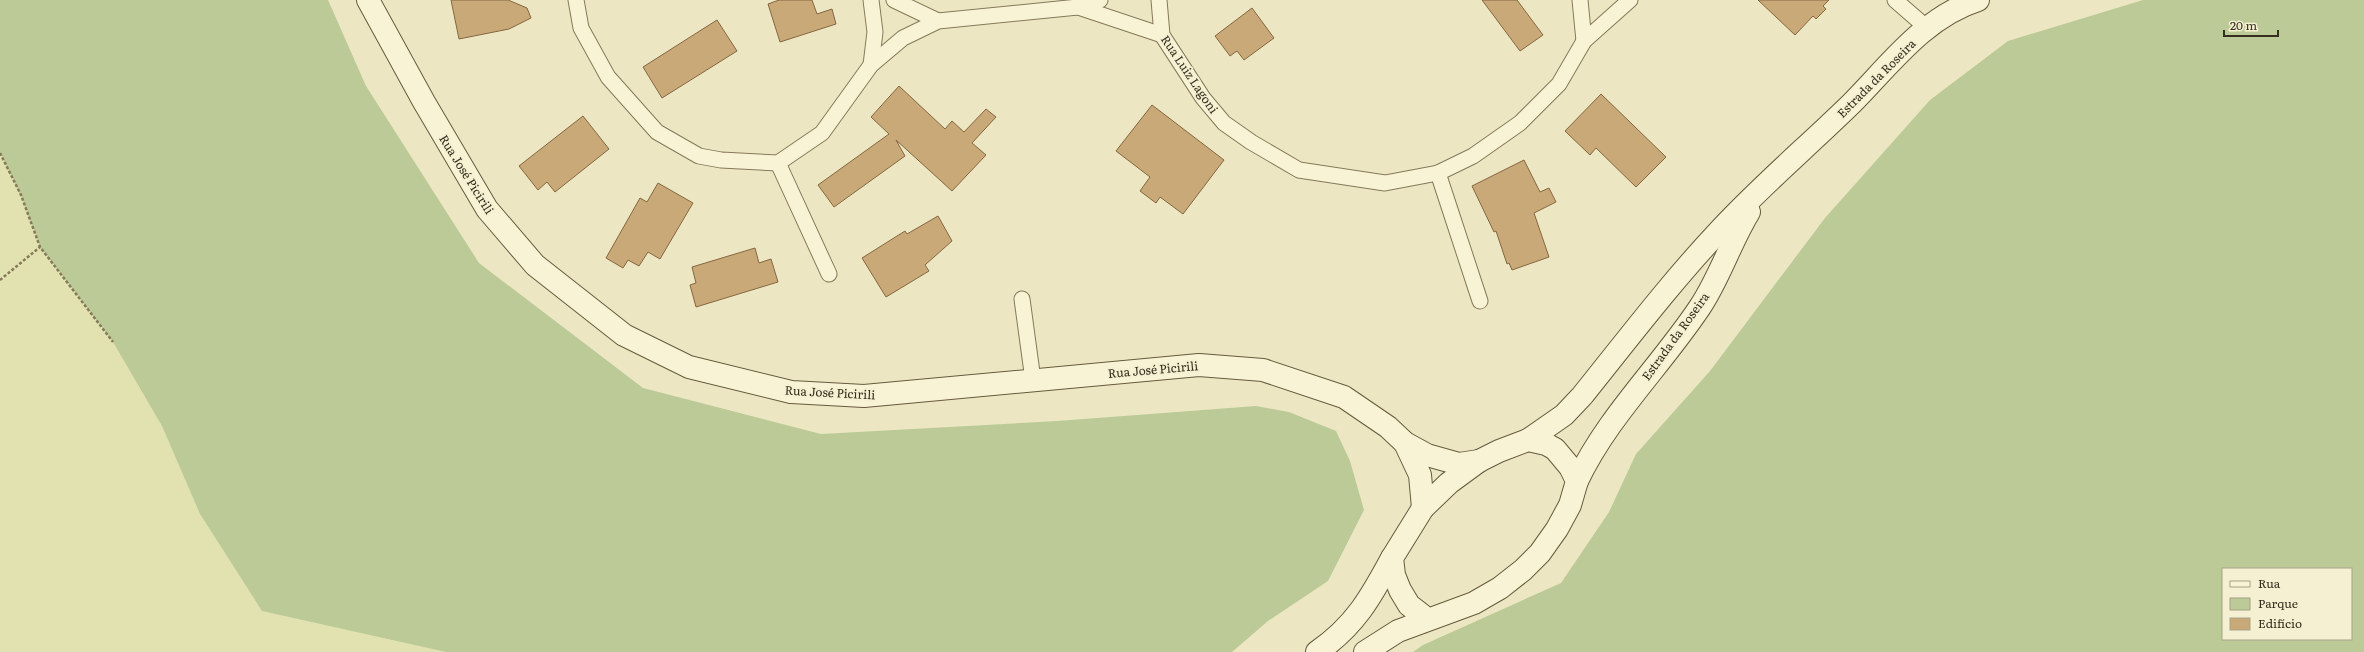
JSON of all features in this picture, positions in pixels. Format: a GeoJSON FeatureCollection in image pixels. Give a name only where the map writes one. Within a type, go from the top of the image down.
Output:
{"type":"FeatureCollection","features":[{"type":"Feature","properties":{"kind":"street","name":"Rua José Picirili"},"geometry":{"type":"LineString","coordinates":[[368,0],[424,102],[487,209],[535,265],[624,335],[689,367],[791,392],[864,396],[1199,365],[1262,370],[1344,397],[1388,427],[1404,443]]}},
{"type":"Feature","properties":{"kind":"street"},"geometry":{"type":"LineString","coordinates":[[576,0],[581,28],[608,77],[657,132],[699,156],[778,163],[822,133],[870,65],[903,38],[938,21],[1078,7],[1100,0]]}},
{"type":"Feature","properties":{"kind":"street"},"geometry":{"type":"LineString","coordinates":[[870,65],[875,32],[871,0]]}},
{"type":"Feature","properties":{"kind":"street"},"geometry":{"type":"LineString","coordinates":[[894,0],[938,21]]}},
{"type":"Feature","properties":{"kind":"street","name":"Rua Luiz Lagoni"},"geometry":{"type":"LineString","coordinates":[[1159,0],[1162,35],[1203,98],[1224,122],[1251,142],[1298,170],[1385,183],[1438,173],[1473,156],[1520,122],[1559,84],[1584,41],[1630,0]]}},
{"type":"Feature","properties":{"kind":"street"},"geometry":{"type":"LineString","coordinates":[[1580,0],[1584,41]]}},
{"type":"Feature","properties":{"kind":"street"},"geometry":{"type":"LineString","coordinates":[[1895,0],[1926,27]]}},
{"type":"Feature","properties":{"kind":"street","name":"Estrada da Roseira"},"geometry":{"type":"LineString","coordinates":[[1317,652],[1338,637],[1356,618],[1423,508],[1449,483],[1479,461],[1528,440],[1564,415],[1582,396],[1682,272],[1749,200],[1783,169],[1926,27],[1948,12],[1978,0]]}},
{"type":"Feature","properties":{"kind":"street"},"geometry":{"type":"LineString","coordinates":[[1078,7],[1162,35]]}},
{"type":"Feature","properties":{"kind":"street"},"geometry":{"type":"LineString","coordinates":[[778,163],[829,274]]}},
{"type":"Feature","properties":{"kind":"street","name":"Estrada da Roseira"},"geometry":{"type":"LineString","coordinates":[[1365,652],[1398,631],[1427,619],[1449,613],[1474,603],[1500,588],[1523,570],[1540,552],[1557,529],[1570,505],[1577,481],[1600,437],[1700,306],[1739,227],[1783,169]]}},
{"type":"Feature","properties":{"kind":"street"},"geometry":{"type":"LineString","coordinates":[[1438,173],[1480,301]]}},
{"type":"Feature","properties":{"kind":"street"},"geometry":{"type":"LineString","coordinates":[[1022,299],[1033,380]]}},
{"type":"Feature","properties":{"kind":"street"},"geometry":{"type":"LineString","coordinates":[[1528,440],[1546,444],[1555,449],[1570,467],[1577,481]]}},
{"type":"Feature","properties":{"kind":"street"},"geometry":{"type":"LineString","coordinates":[[1404,443],[1443,461],[1459,464],[1479,461]]}},
{"type":"Feature","properties":{"kind":"street"},"geometry":{"type":"LineString","coordinates":[[1404,443],[1420,475],[1423,508]]}},
{"type":"Feature","properties":{"kind":"street"},"geometry":{"type":"LineString","coordinates":[[1392,558],[1394,575],[1400,590],[1409,605],[1427,619]]}},
{"type":"Feature","properties":{"kind":"path"},"geometry":{"type":"LineString","coordinates":[[0,153],[21,196],[40,247],[113,342]]}},
{"type":"Feature","properties":{"kind":"path"},"geometry":{"type":"LineString","coordinates":[[0,280],[40,247]]}},
{"type":"Feature","properties":{"kind":"green space"},"geometry":{"type":"Polygon","coordinates":[[[0,0],[328,0],[366,86],[479,263],[643,388],[821,434],[1057,421],[1256,406],[1289,412],[1336,431],[1350,461],[1364,510],[1328,581],[1268,621],[1232,652],[446,652],[262,611],[200,514],[162,426],[113,342],[40,247],[21,196],[0,153],[0,0]]]}},
{"type":"Feature","properties":{"kind":"green space"},"geometry":{"type":"Polygon","coordinates":[[[2143,0],[2364,0],[2364,652],[1413,652],[1423,645],[1561,583],[1609,512],[1636,454],[1710,371],[1825,218],[1930,100],[2008,41],[2143,0]]]}},
{"type":"Feature","properties":{"kind":"green space"},"geometry":{"type":"Polygon","coordinates":[[[0,153],[21,195],[40,247],[113,342],[162,426],[200,514],[262,611],[446,652],[0,652],[0,153]]]}},
{"type":"Feature","properties":{"kind":"building"},"geometry":{"type":"Polygon","coordinates":[[[451,0],[508,0],[527,8],[531,18],[509,29],[459,39],[451,0]]]}},
{"type":"Feature","properties":{"kind":"building"},"geometry":{"type":"Polygon","coordinates":[[[779,0],[812,0],[817,14],[832,9],[836,24],[780,42],[768,4],[779,0]]]}},
{"type":"Feature","properties":{"kind":"building"},"geometry":{"type":"Polygon","coordinates":[[[1482,0],[1517,0],[1543,35],[1520,51],[1482,0]]]}},
{"type":"Feature","properties":{"kind":"building"},"geometry":{"type":"Polygon","coordinates":[[[1758,0],[1829,0],[1823,6],[1826,9],[1816,19],[1813,16],[1795,35],[1758,0]]]}},
{"type":"Feature","properties":{"kind":"building"},"geometry":{"type":"Polygon","coordinates":[[[1252,8],[1274,38],[1244,60],[1237,51],[1230,56],[1215,36],[1252,8]]]}},
{"type":"Feature","properties":{"kind":"building"},"geometry":{"type":"Polygon","coordinates":[[[717,20],[737,51],[662,98],[643,67],[717,20]]]}},
{"type":"Feature","properties":{"kind":"building"},"geometry":{"type":"Polygon","coordinates":[[[899,86],[945,129],[952,121],[964,132],[986,109],[996,117],[972,143],[986,155],[952,191],[896,140],[905,156],[834,207],[818,185],[889,134],[871,117],[899,86]]]}},
{"type":"Feature","properties":{"kind":"building"},"geometry":{"type":"Polygon","coordinates":[[[1601,94],[1666,157],[1636,187],[1596,148],[1590,155],[1565,131],[1601,94]]]}},
{"type":"Feature","properties":{"kind":"building"},"geometry":{"type":"Polygon","coordinates":[[[1152,105],[1224,160],[1183,214],[1160,197],[1156,203],[1140,191],[1150,177],[1116,151],[1152,105]]]}},
{"type":"Feature","properties":{"kind":"building"},"geometry":{"type":"Polygon","coordinates":[[[583,116],[609,149],[555,192],[547,182],[538,190],[519,166],[583,116]]]}},
{"type":"Feature","properties":{"kind":"building"},"geometry":{"type":"Polygon","coordinates":[[[1524,160],[1540,192],[1549,188],[1556,202],[1534,213],[1549,257],[1512,270],[1509,263],[1507,264],[1496,231],[1494,232],[1472,186],[1524,160]]]}},
{"type":"Feature","properties":{"kind":"building"},"geometry":{"type":"Polygon","coordinates":[[[658,183],[693,203],[660,259],[648,252],[639,266],[628,260],[623,268],[606,258],[640,198],[647,202],[658,183]]]}},
{"type":"Feature","properties":{"kind":"building"},"geometry":{"type":"Polygon","coordinates":[[[938,216],[952,241],[925,265],[929,271],[886,297],[862,258],[905,231],[907,234],[938,216]]]}},
{"type":"Feature","properties":{"kind":"building"},"geometry":{"type":"Polygon","coordinates":[[[755,248],[759,263],[771,259],[778,282],[696,307],[690,285],[696,283],[692,267],[755,248]]]}}]}
